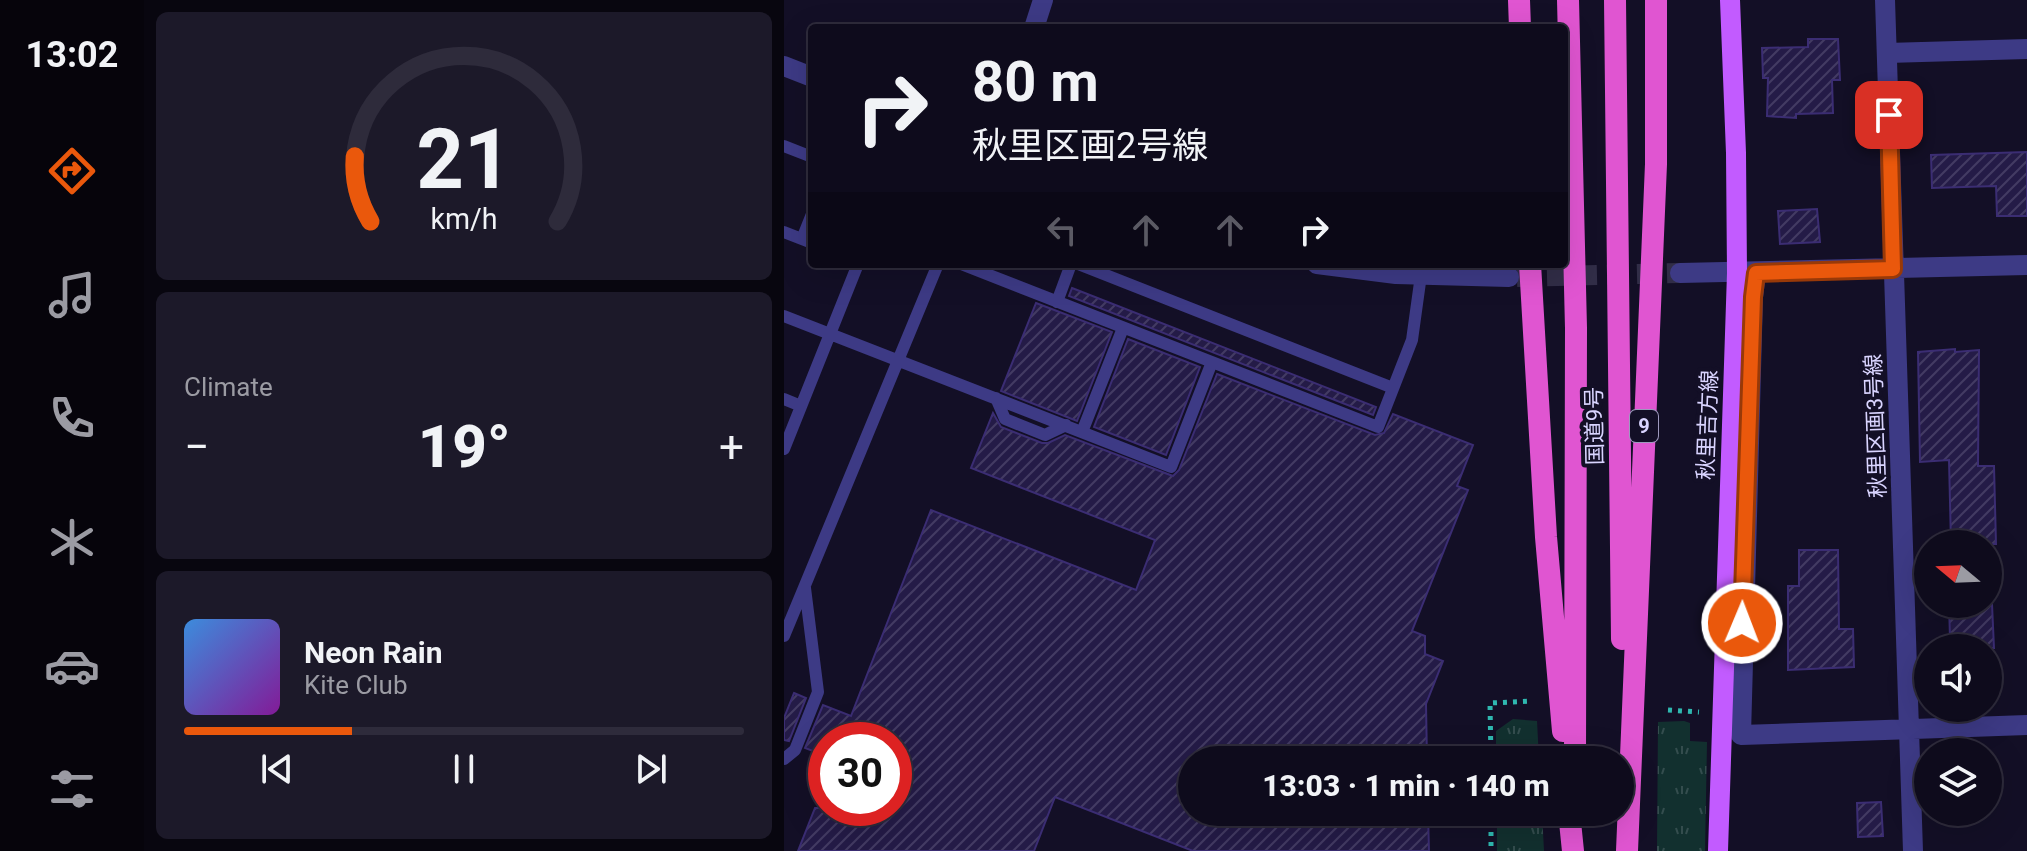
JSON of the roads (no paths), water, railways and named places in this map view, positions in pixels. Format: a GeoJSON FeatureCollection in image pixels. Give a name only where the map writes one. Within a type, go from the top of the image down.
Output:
{"type":"FeatureCollection","features":[{"type":"Feature","properties":{"kind":"highway"},"geometry":{"type":"LineString","coordinates":[[1519,0],[1520,24]]}},
{"type":"Feature","properties":{"kind":"highway","name":"国道9号"},"geometry":{"type":"LineString","coordinates":[[1568,0],[1576,328],[1575,746]]}},
{"type":"Feature","properties":{"kind":"highway","name":"国道9号"},"geometry":{"type":"LineString","coordinates":[[1615,0],[1626,851]]}},
{"type":"Feature","properties":{"kind":"highway","name":"9"},"geometry":{"type":"LineString","coordinates":[[1626,851],[1656,164],[1656,0]]}},
{"type":"Feature","properties":{"kind":"highway"},"geometry":{"type":"LineString","coordinates":[[1530,268],[1546,537],[1564,746]]}},
{"type":"Feature","properties":{"kind":"highway"},"geometry":{"type":"LineString","coordinates":[[1573,826],[1574,851]]}},
{"type":"Feature","properties":{"kind":"main road","name":"秋里吉方線"},"geometry":{"type":"LineString","coordinates":[[1718,851],[1746,273],[1736,153],[1730,0]]}},
{"type":"Feature","properties":{"kind":"street"},"geometry":{"type":"LineString","coordinates":[[1035,24],[1043,0]]}},
{"type":"Feature","properties":{"kind":"street","name":"秋里区画3号線"},"geometry":{"type":"LineString","coordinates":[[1885,0],[1913,851]]}},
{"type":"Feature","properties":{"kind":"street"},"geometry":{"type":"LineString","coordinates":[[1887,53],[2027,49]]}},
{"type":"Feature","properties":{"kind":"street"},"geometry":{"type":"LineString","coordinates":[[784,66],[808,75]]}},
{"type":"Feature","properties":{"kind":"street"},"geometry":{"type":"LineString","coordinates":[[1680,273],[2027,265]]}},
{"type":"Feature","properties":{"kind":"street"},"geometry":{"type":"LineString","coordinates":[[1355,268],[1421,275],[1509,277]]}},
{"type":"Feature","properties":{"kind":"street"},"geometry":{"type":"LineString","coordinates":[[1746,273],[1753,297],[1741,735],[2027,725]]}},
{"type":"Feature","properties":{"kind":"lane"},"geometry":{"type":"LineString","coordinates":[[784,146],[808,155]]}},
{"type":"Feature","properties":{"kind":"lane"},"geometry":{"type":"LineString","coordinates":[[784,232],[807,241]]}},
{"type":"Feature","properties":{"kind":"lane"},"geometry":{"type":"LineString","coordinates":[[784,449],[856,268]]}},
{"type":"Feature","properties":{"kind":"lane"},"geometry":{"type":"LineString","coordinates":[[784,636],[936,268]]}},
{"type":"Feature","properties":{"kind":"lane"},"geometry":{"type":"LineString","coordinates":[[971,268],[1378,427],[1416,326],[1421,275]]}},
{"type":"Feature","properties":{"kind":"lane"},"geometry":{"type":"LineString","coordinates":[[1057,302],[1070,268]]}},
{"type":"Feature","properties":{"kind":"lane"},"geometry":{"type":"LineString","coordinates":[[1088,268],[1393,388]]}},
{"type":"Feature","properties":{"kind":"lane"},"geometry":{"type":"LineString","coordinates":[[784,316],[1171,467],[1212,362]]}},
{"type":"Feature","properties":{"kind":"lane"},"geometry":{"type":"LineString","coordinates":[[1082,432],[1123,328]]}},
{"type":"Feature","properties":{"kind":"lane"},"geometry":{"type":"LineString","coordinates":[[784,399],[801,406]]}},
{"type":"Feature","properties":{"kind":"lane"},"geometry":{"type":"LineString","coordinates":[[784,759],[795,750],[818,692],[805,585]]}},
{"type":"Feature","properties":{"kind":"tunnel"},"geometry":{"type":"LineString","coordinates":[[1517,277],[1680,273]]}}]}
